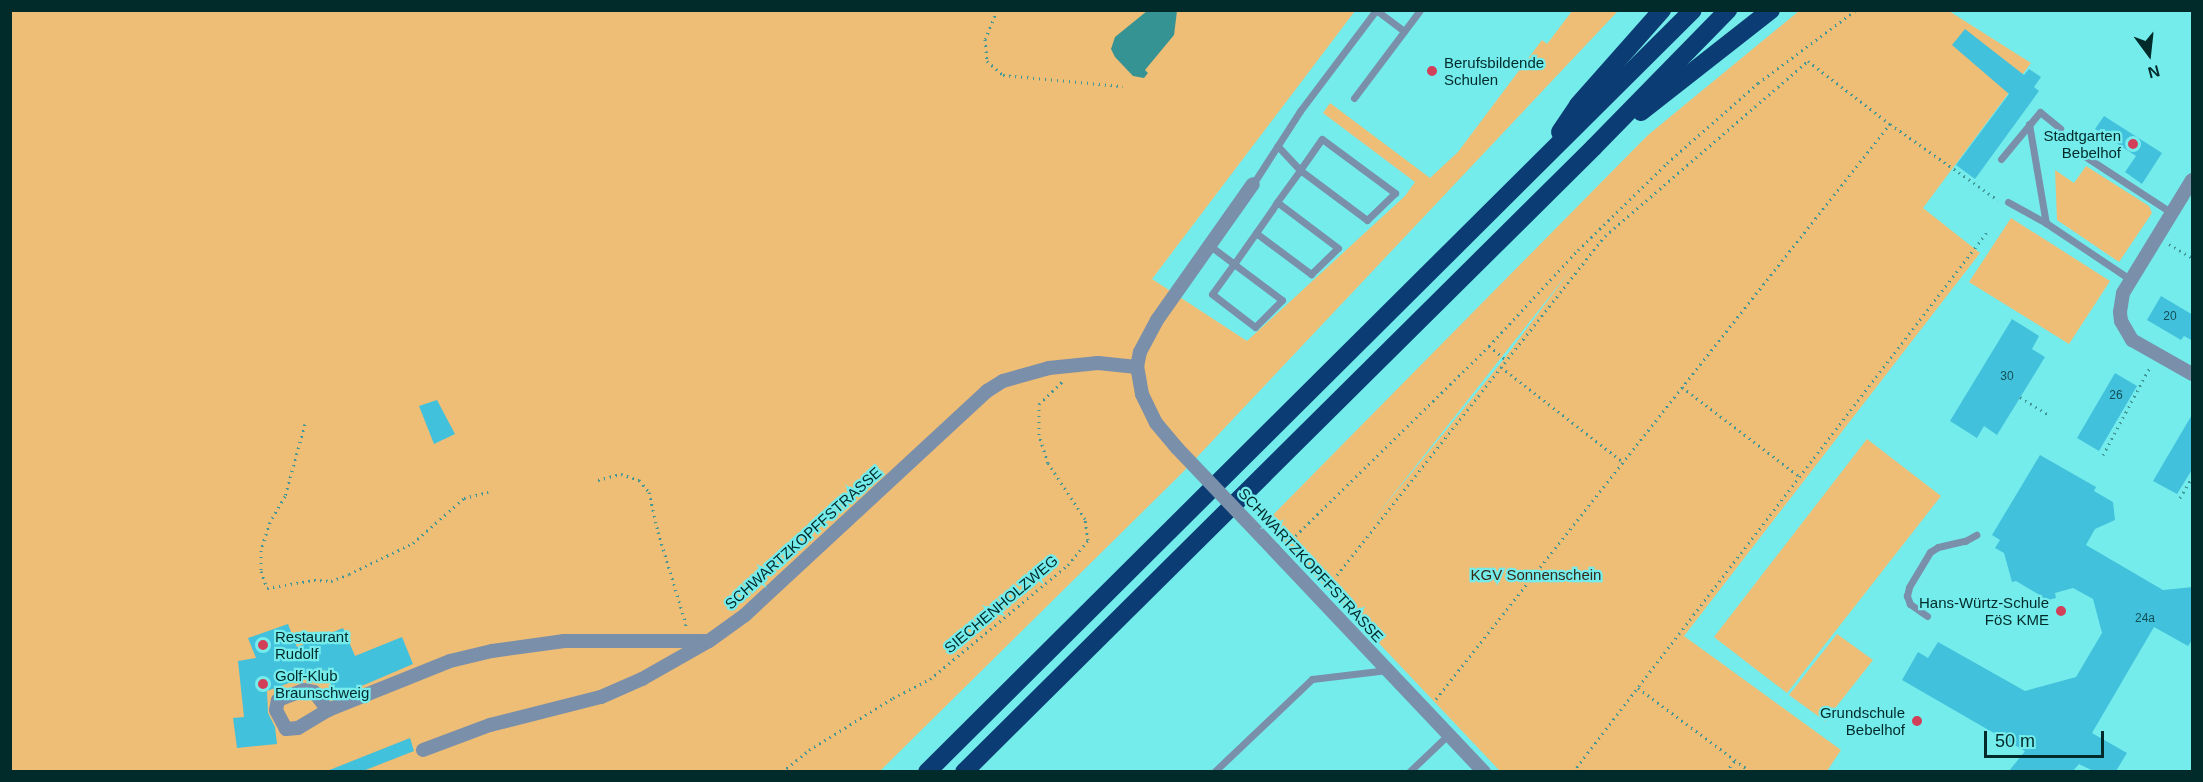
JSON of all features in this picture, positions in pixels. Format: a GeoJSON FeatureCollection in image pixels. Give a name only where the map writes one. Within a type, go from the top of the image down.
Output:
{"type":"FeatureCollection","features":[{"type":"Feature","properties":{"kind":"highway"},"geometry":{"type":"LineString","coordinates":[[1538,166],[1578,105],[1662,10]]}},
{"type":"Feature","properties":{"kind":"highway"},"geometry":{"type":"LineString","coordinates":[[927,771],[1693,10]]}},
{"type":"Feature","properties":{"kind":"highway"},"geometry":{"type":"LineString","coordinates":[[964,771],[1594,147],[1728,10]]}},
{"type":"Feature","properties":{"kind":"highway"},"geometry":{"type":"LineString","coordinates":[[1594,147],[1771,10]]}},
{"type":"Feature","properties":{"kind":"street"},"geometry":{"type":"LineString","coordinates":[[2193,180],[2123,293],[2120,312],[2127,335],[2139,346],[2193,374]]}},
{"type":"Feature","properties":{"kind":"street"},"geometry":{"type":"LineString","coordinates":[[1137,367],[1140,352],[1151,330],[1253,184]]}},
{"type":"Feature","properties":{"kind":"street","name":"SCHWARTZKOPFFSTRASSE"},"geometry":{"type":"LineString","coordinates":[[423,750],[490,725],[601,697],[642,679],[709,641],[745,615],[987,391],[1025,374],[1098,363],[1137,367],[1142,394],[1148,408],[1160,428],[1177,448],[1484,771]]}},
{"type":"Feature","properties":{"kind":"street"},"geometry":{"type":"LineString","coordinates":[[328,710],[450,661],[492,651],[564,641],[622,639],[678,643],[709,641]]}},
{"type":"Feature","properties":{"kind":"lane"},"geometry":{"type":"LineString","coordinates":[[1253,184],[1314,92],[1376,10],[1404,31]]}},
{"type":"Feature","properties":{"kind":"lane"},"geometry":{"type":"LineString","coordinates":[[1354,98],[1420,10]]}},
{"type":"Feature","properties":{"kind":"lane"},"geometry":{"type":"LineString","coordinates":[[2001,159],[2040,112],[2060,128]]}},
{"type":"Feature","properties":{"kind":"lane"},"geometry":{"type":"LineString","coordinates":[[2029,124],[2046,223]]}},
{"type":"Feature","properties":{"kind":"lane"},"geometry":{"type":"LineString","coordinates":[[1209,245],[1234,264],[1282,300],[1255,327],[1212,294],[1234,264],[1256,233],[1277,202],[1300,170],[1322,139],[1395,193],[1367,220],[1300,170],[1278,146]]}},
{"type":"Feature","properties":{"kind":"lane"},"geometry":{"type":"LineString","coordinates":[[2086,157],[2172,213]]}},
{"type":"Feature","properties":{"kind":"lane"},"geometry":{"type":"LineString","coordinates":[[1256,233],[1311,274],[1338,248],[1277,202]]}},
{"type":"Feature","properties":{"kind":"lane"},"geometry":{"type":"LineString","coordinates":[[2008,202],[2046,223],[2131,280]]}},
{"type":"Feature","properties":{"kind":"lane"},"geometry":{"type":"LineString","coordinates":[[1927,616],[1910,604],[1907,596],[1908,587],[1930,552],[1938,546],[1965,541],[1976,535]]}},
{"type":"Feature","properties":{"kind":"lane"},"geometry":{"type":"LineString","coordinates":[[1214,771],[1312,679],[1387,670]]}},
{"type":"Feature","properties":{"kind":"lane"},"geometry":{"type":"LineString","coordinates":[[1409,771],[1448,735]]}},
{"type":"Feature","properties":{"kind":"path"},"geometry":{"type":"LineString","coordinates":[[997,10],[985,39],[987,62],[1003,75],[1122,86]]}},
{"type":"Feature","properties":{"kind":"path"},"geometry":{"type":"LineString","coordinates":[[1275,551],[1489,346],[1578,250],[1667,163],[1758,83],[1856,10]]}},
{"type":"Feature","properties":{"kind":"path"},"geometry":{"type":"LineString","coordinates":[[1337,575],[1605,236],[1808,61],[1890,124],[1995,199],[2008,202]]}},
{"type":"Feature","properties":{"kind":"path"},"geometry":{"type":"LineString","coordinates":[[1426,712],[1890,124]]}},
{"type":"Feature","properties":{"kind":"path"},"geometry":{"type":"LineString","coordinates":[[1574,771],[1987,232]]}},
{"type":"Feature","properties":{"kind":"path"},"geometry":{"type":"LineString","coordinates":[[2157,237],[2193,258]]}},
{"type":"Feature","properties":{"kind":"path"},"geometry":{"type":"LineString","coordinates":[[1489,346],[1506,360]]}},
{"type":"Feature","properties":{"kind":"path","name":"SIECHENHOLZWEG"},"geometry":{"type":"LineString","coordinates":[[782,771],[837,733],[930,679],[1068,565],[1088,540],[1085,519],[1048,463],[1037,419],[1039,404],[1079,365]]}},
{"type":"Feature","properties":{"kind":"path"},"geometry":{"type":"LineString","coordinates":[[1501,367],[1623,462]]}},
{"type":"Feature","properties":{"kind":"path"},"geometry":{"type":"LineString","coordinates":[[2103,455],[2150,368]]}},
{"type":"Feature","properties":{"kind":"path"},"geometry":{"type":"LineString","coordinates":[[1682,387],[1800,477]]}},
{"type":"Feature","properties":{"kind":"path"},"geometry":{"type":"LineString","coordinates":[[2020,397],[2049,415]]}},
{"type":"Feature","properties":{"kind":"path"},"geometry":{"type":"LineString","coordinates":[[305,424],[285,496],[270,522],[261,550],[261,571],[267,588],[314,580],[331,580],[349,574],[413,543],[464,498],[488,492]]}},
{"type":"Feature","properties":{"kind":"path"},"geometry":{"type":"LineString","coordinates":[[598,480],[621,474],[639,480],[649,492],[658,531],[686,624],[684,638],[678,643]]}},
{"type":"Feature","properties":{"kind":"path"},"geometry":{"type":"LineString","coordinates":[[2180,498],[2193,477]]}},
{"type":"Feature","properties":{"kind":"path"},"geometry":{"type":"LineString","coordinates":[[1638,688],[1750,771]]}},
{"type":"Feature","properties":{"kind":"path"},"geometry":{"type":"LineString","coordinates":[[1726,771],[1735,760]]}},
{"type":"Feature","properties":{"kind":"green space"},"geometry":{"type":"Polygon","coordinates":[[[15,10],[1355,11],[1152,279],[1247,341],[1405,196],[1415,182],[1323,113],[1330,103],[1430,178],[1458,152],[1542,40],[1547,44],[1572,11],[1618,11],[1183,472],[879,772],[11,771],[10,12],[15,10]]]}},
{"type":"Feature","properties":{"kind":"green space","name":"KGV Sonnenschein"},"geometry":{"type":"Polygon","coordinates":[[[1799,11],[1949,11],[2031,63],[1923,208],[1980,253],[1684,636],[1841,750],[1827,771],[1500,771],[1265,523],[1648,135],[1799,11]],[[1572,268],[1369,525],[1504,359],[1572,268]]]}},
{"type":"Feature","properties":{"kind":"green space"},"geometry":{"type":"Polygon","coordinates":[[[2086,166],[2149,206],[2152,213],[2119,262],[2057,220],[2055,170],[2074,183],[2086,166]]]}},
{"type":"Feature","properties":{"kind":"green space"},"geometry":{"type":"Polygon","coordinates":[[[2011,218],[2110,281],[2069,344],[1969,282],[2011,218]]]}},
{"type":"Feature","properties":{"kind":"green space"},"geometry":{"type":"Polygon","coordinates":[[[1867,439],[1941,496],[1787,693],[1714,637],[1867,439]]]}},
{"type":"Feature","properties":{"kind":"green space"},"geometry":{"type":"Polygon","coordinates":[[[1837,634],[1873,660],[1825,721],[1789,695],[1837,634]]]}},
{"type":"Feature","properties":{"kind":"water"},"geometry":{"type":"Polygon","coordinates":[[[1147,11],[1177,11],[1174,35],[1145,70],[1148,73],[1144,78],[1133,76],[1115,57],[1111,49],[1115,37],[1147,11]]]}},
{"type":"Feature","properties":{"kind":"building"},"geometry":{"type":"Polygon","coordinates":[[[1965,29],[2024,75],[2029,69],[2041,77],[2034,87],[2039,91],[1975,179],[1956,165],[2009,94],[1952,45],[1965,29]]]}},
{"type":"Feature","properties":{"kind":"building","name":"Stadtgarten Bebelhof"},"geometry":{"type":"Polygon","coordinates":[[[2104,116],[2162,153],[2142,184],[2125,172],[2136,156],[2095,129],[2104,116]]]}},
{"type":"Feature","properties":{"kind":"building"},"geometry":{"type":"Polygon","coordinates":[[[2161,296],[2193,315],[2193,341],[2184,336],[2181,340],[2147,320],[2161,296]]]}},
{"type":"Feature","properties":{"kind":"building"},"geometry":{"type":"Polygon","coordinates":[[[2012,319],[2039,336],[2032,349],[2045,357],[1997,435],[1984,426],[1977,438],[1950,421],[2012,319]]]}},
{"type":"Feature","properties":{"kind":"building"},"geometry":{"type":"Polygon","coordinates":[[[2115,373],[2137,386],[2099,451],[2077,438],[2115,373]]]}},
{"type":"Feature","properties":{"kind":"building"},"geometry":{"type":"Polygon","coordinates":[[[437,400],[455,434],[434,444],[419,406],[437,400]]]}},
{"type":"Feature","properties":{"kind":"building"},"geometry":{"type":"Polygon","coordinates":[[[2193,413],[2193,468],[2177,494],[2153,481],[2193,413]]]}},
{"type":"Feature","properties":{"kind":"building"},"geometry":{"type":"Polygon","coordinates":[[[2040,455],[2096,487],[2094,491],[2113,502],[2115,520],[2095,529],[2086,545],[2163,590],[2193,587],[2193,639],[2188,646],[2154,627],[2092,733],[2127,753],[2116,771],[2093,771],[2079,764],[2073,771],[2009,771],[2025,751],[1902,680],[1918,652],[1928,658],[1938,642],[2025,691],[2076,677],[2102,633],[2093,599],[2073,588],[2055,593],[2056,598],[2044,601],[2043,597],[2016,581],[2012,582],[2004,553],[1995,548],[2000,540],[1992,535],[2040,455]]]}},
{"type":"Feature","properties":{"kind":"building","name":"Golf-Klub Braunschweig"},"geometry":{"type":"Polygon","coordinates":[[[288,624],[297,647],[343,628],[355,656],[402,637],[413,664],[336,697],[325,670],[267,691],[268,713],[275,727],[277,744],[237,748],[233,718],[244,717],[238,661],[256,658],[248,638],[288,624]]]}},
{"type":"Feature","properties":{"kind":"building"},"geometry":{"type":"Polygon","coordinates":[[[410,738],[414,751],[363,771],[327,771],[410,738]]]}},
{"type":"Feature","properties":{"kind":"place","name":"Berufsbildende Schulen"},"geometry":{"type":"Point","coordinates":[1432,71]}},
{"type":"Feature","properties":{"kind":"place","name":"Stadtgarten Bebelhof"},"geometry":{"type":"Point","coordinates":[2133,144]}},
{"type":"Feature","properties":{"kind":"place","name":"Hans-Würtz-Schule FöS KME"},"geometry":{"type":"Point","coordinates":[2061,611]}},
{"type":"Feature","properties":{"kind":"place","name":"Restaurant Rudolf"},"geometry":{"type":"Point","coordinates":[263,645]}},
{"type":"Feature","properties":{"kind":"place","name":"Golf-Klub Braunschweig"},"geometry":{"type":"Point","coordinates":[263,684]}},
{"type":"Feature","properties":{"kind":"place","name":"Grundschule Bebelhof"},"geometry":{"type":"Point","coordinates":[1917,721]}}]}
